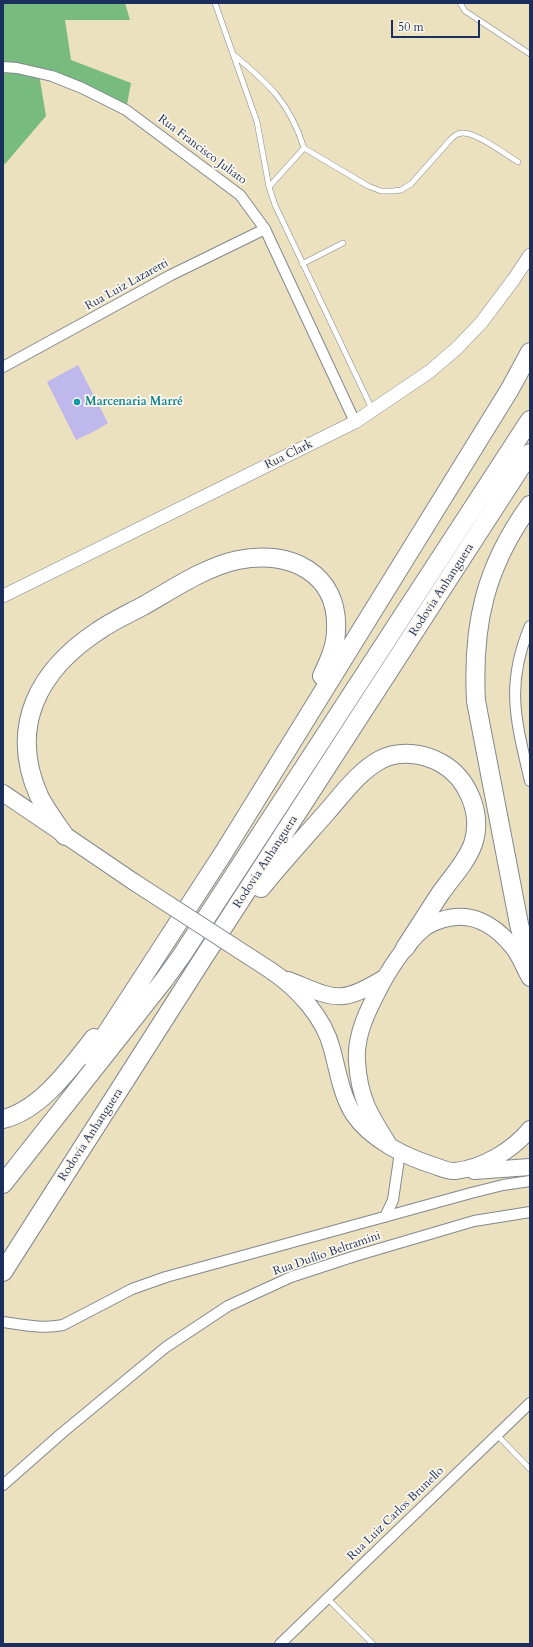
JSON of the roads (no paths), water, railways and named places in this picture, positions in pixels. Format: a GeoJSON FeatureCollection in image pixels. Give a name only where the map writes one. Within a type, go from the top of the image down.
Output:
{"type":"FeatureCollection","features":[{"type":"Feature","properties":{"kind":"highway"},"geometry":{"type":"LineString","coordinates":[[49,1126],[105,1034],[224,852],[298,729],[357,638],[510,389],[530,352]]}},
{"type":"Feature","properties":{"kind":"highway","name":"Rodovia Anhanguera"},"geometry":{"type":"LineString","coordinates":[[3,1184],[164,980],[182,955],[530,420]]}},
{"type":"Feature","properties":{"kind":"highway","name":"Rodovia Anhanguera"},"geometry":{"type":"LineString","coordinates":[[3,1272],[202,960],[530,453]]}},
{"type":"Feature","properties":{"kind":"highway"},"geometry":{"type":"LineString","coordinates":[[530,505],[501,553],[487,587],[477,634],[474,668],[476,701],[519,924],[530,967]]}},
{"type":"Feature","properties":{"kind":"highway"},"geometry":{"type":"LineString","coordinates":[[65,836],[51,816],[40,796],[30,770],[27,742],[30,717],[34,703],[44,682],[62,660],[99,630],[202,574],[239,560],[268,556],[283,559],[302,566],[313,573],[326,588],[335,609],[335,641],[327,666],[298,729]]}},
{"type":"Feature","properties":{"kind":"highway"},"geometry":{"type":"LineString","coordinates":[[202,960],[274,872],[356,780],[369,767],[381,760],[405,754],[421,755],[430,758],[444,764],[454,772],[464,784],[470,796],[476,822],[473,843],[468,855],[441,893],[406,948]]}},
{"type":"Feature","properties":{"kind":"highway"},"geometry":{"type":"LineString","coordinates":[[3,1119],[27,1109],[49,1090],[90,1043],[140,981]]}},
{"type":"Feature","properties":{"kind":"main road"},"geometry":{"type":"LineString","coordinates":[[3,793],[134,882],[276,974],[327,996],[342,997],[356,994],[386,977]]}},
{"type":"Feature","properties":{"kind":"main road"},"geometry":{"type":"LineString","coordinates":[[394,1148],[367,1110],[359,1085],[356,1060],[359,1036],[369,1007],[386,977],[406,948],[423,929],[436,922],[451,917],[468,916],[479,919],[498,932],[513,947],[530,978]]}},
{"type":"Feature","properties":{"kind":"main road"},"geometry":{"type":"LineString","coordinates":[[276,974],[310,1008],[323,1027],[332,1049],[344,1092],[353,1114],[365,1129],[378,1140],[418,1161],[454,1172],[530,1167]]}},
{"type":"Feature","properties":{"kind":"main road"},"geometry":{"type":"LineString","coordinates":[[454,1172],[479,1165],[503,1153],[518,1142],[530,1129]]}},
{"type":"Feature","properties":{"kind":"street","name":"Rua Francisco Juliato"},"geometry":{"type":"LineString","coordinates":[[3,67],[17,68],[52,76],[82,88],[126,110],[240,195],[264,229],[355,422]]}},
{"type":"Feature","properties":{"kind":"street","name":"Rua Luiz Lazaretti"},"geometry":{"type":"LineString","coordinates":[[3,367],[171,275],[264,229]]}},
{"type":"Feature","properties":{"kind":"street","name":"Rua Clark"},"geometry":{"type":"LineString","coordinates":[[3,596],[355,422],[429,372],[457,348],[481,323],[530,255]]}},
{"type":"Feature","properties":{"kind":"street"},"geometry":{"type":"LineString","coordinates":[[530,626],[523,642],[516,669],[514,691],[517,723],[530,781]]}},
{"type":"Feature","properties":{"kind":"street"},"geometry":{"type":"LineString","coordinates":[[385,1217],[392,1200],[394,1148]]}},
{"type":"Feature","properties":{"kind":"street"},"geometry":{"type":"LineString","coordinates":[[3,1322],[51,1328],[64,1325],[132,1289],[166,1277],[503,1185],[530,1181]]}},
{"type":"Feature","properties":{"kind":"street","name":"Rua Duílio Beltramini"},"geometry":{"type":"LineString","coordinates":[[3,1485],[166,1347],[228,1306],[291,1277],[355,1256],[474,1222],[530,1212]]}},
{"type":"Feature","properties":{"kind":"street","name":"Rua Luiz Carlos Brunello"},"geometry":{"type":"LineString","coordinates":[[280,1644],[530,1402]]}},
{"type":"Feature","properties":{"kind":"lane"},"geometry":{"type":"LineString","coordinates":[[215,3],[257,122],[269,187],[281,219],[372,410]]}},
{"type":"Feature","properties":{"kind":"lane"},"geometry":{"type":"LineString","coordinates":[[460,3],[465,11],[530,54]]}},
{"type":"Feature","properties":{"kind":"lane"},"geometry":{"type":"LineString","coordinates":[[234,55],[263,79],[277,94],[288,109],[304,148],[368,186],[381,191],[401,190],[411,184],[457,134],[472,134],[518,162]]}},
{"type":"Feature","properties":{"kind":"lane"},"geometry":{"type":"LineString","coordinates":[[269,187],[304,148]]}},
{"type":"Feature","properties":{"kind":"lane"},"geometry":{"type":"LineString","coordinates":[[302,264],[344,243]]}},
{"type":"Feature","properties":{"kind":"lane"},"geometry":{"type":"LineString","coordinates":[[496,1435],[530,1469]]}},
{"type":"Feature","properties":{"kind":"lane"},"geometry":{"type":"LineString","coordinates":[[327,1598],[373,1644]]}},
{"type":"Feature","properties":{"kind":"place","name":"Marcenaria Marré"},"geometry":{"type":"Point","coordinates":[77,402]}}]}
